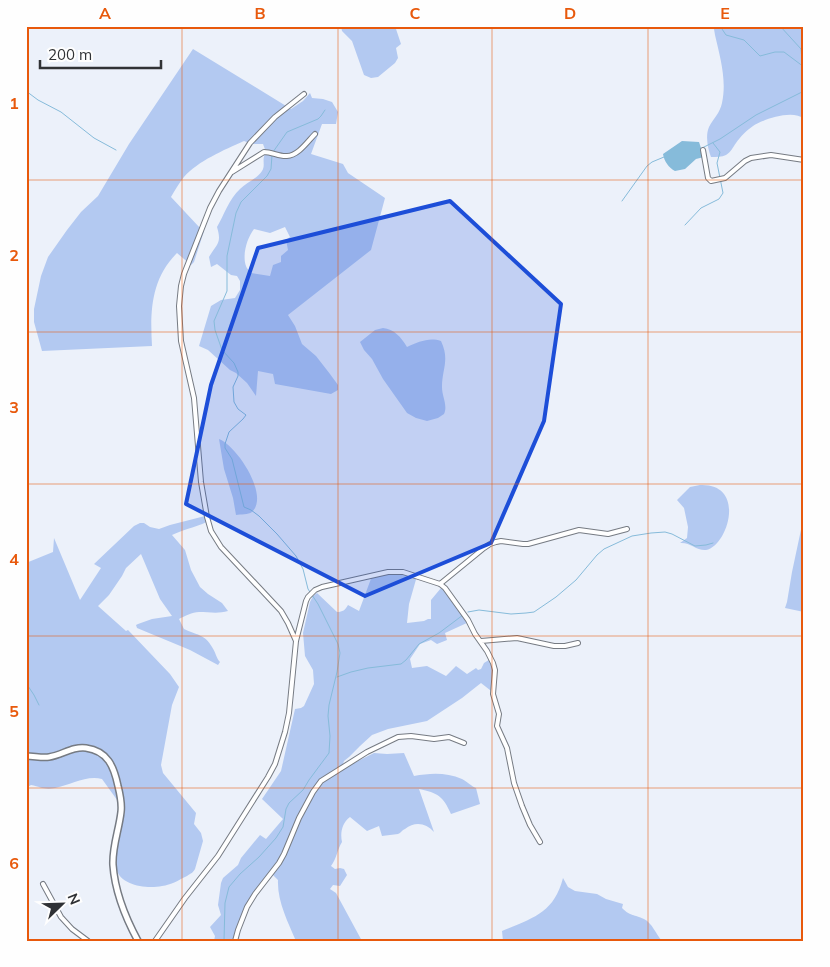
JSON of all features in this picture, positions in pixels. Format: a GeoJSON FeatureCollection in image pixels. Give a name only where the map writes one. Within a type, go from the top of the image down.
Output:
{"type":"FeatureCollection","features":[{"type":"Feature","properties":{"kind":"street"},"geometry":{"type":"LineString","coordinates":[[296,641],[281,611],[221,547],[211,531],[201,482],[194,398],[181,341],[179,306],[184,274],[210,208],[230,173],[259,133],[275,116],[304,94]]}},
{"type":"Feature","properties":{"kind":"street"},"geometry":{"type":"LineString","coordinates":[[230,173],[264,152],[291,156],[314,134]]}},
{"type":"Feature","properties":{"kind":"street"},"geometry":{"type":"LineString","coordinates":[[703,150],[711,181],[726,177],[751,158],[771,156],[804,160]]}},
{"type":"Feature","properties":{"kind":"street"},"geometry":{"type":"LineString","coordinates":[[440,584],[484,548],[496,542],[523,544],[579,530],[608,534],[627,529]]}},
{"type":"Feature","properties":{"kind":"street"},"geometry":{"type":"LineString","coordinates":[[155,941],[185,898],[218,856],[275,764],[289,714],[296,641],[308,597],[317,589],[328,585],[388,572],[403,572],[440,584],[449,591],[490,656],[495,670],[493,694],[499,714],[497,726],[507,748],[514,783],[522,806],[540,842]]}},
{"type":"Feature","properties":{"kind":"street"},"geometry":{"type":"LineString","coordinates":[[481,641],[516,638],[554,646],[578,643]]}},
{"type":"Feature","properties":{"kind":"street"},"geometry":{"type":"LineString","coordinates":[[235,941],[247,907],[282,858],[299,818],[321,781],[368,752],[398,737],[411,736],[431,739],[449,737],[464,743]]}},
{"type":"Feature","properties":{"kind":"street"},"geometry":{"type":"LineString","coordinates":[[26,756],[51,757],[71,749],[86,748],[100,753],[108,759],[113,767],[120,793],[121,810],[114,848],[113,864],[115,879],[122,908],[138,941]]}},
{"type":"Feature","properties":{"kind":"street"},"geometry":{"type":"LineString","coordinates":[[43,884],[61,917],[72,929],[88,941]]}},
{"type":"Feature","properties":{"kind":"highlighted area"},"geometry":{"type":"Polygon","coordinates":[[[450,201],[561,304],[544,421],[491,543],[365,596],[186,504],[211,385],[258,248],[450,201]]]}},
{"type":"Feature","properties":{"kind":"shaded area"},"geometry":{"type":"Polygon","coordinates":[[[341,26],[395,26],[401,44],[396,48],[398,58],[395,63],[378,77],[371,78],[364,75],[352,41],[342,31],[341,26]]]}},
{"type":"Feature","properties":{"kind":"shaded area"},"geometry":{"type":"Polygon","coordinates":[[[716,26],[804,26],[804,119],[799,116],[786,115],[764,121],[746,132],[726,155],[711,157],[707,134],[721,107],[724,86],[714,29],[716,26]]]}},
{"type":"Feature","properties":{"kind":"shaded area"},"geometry":{"type":"Polygon","coordinates":[[[193,49],[291,109],[303,101],[310,93],[312,98],[332,102],[338,112],[336,124],[322,124],[311,154],[343,164],[348,173],[385,198],[371,250],[288,315],[295,326],[302,344],[316,356],[338,385],[338,390],[331,394],[275,384],[273,374],[258,371],[256,396],[247,383],[236,373],[208,350],[199,346],[211,306],[221,300],[235,298],[240,290],[240,281],[237,276],[231,275],[217,264],[211,267],[209,257],[218,243],[217,227],[230,202],[240,189],[258,176],[263,169],[266,152],[263,144],[252,144],[244,141],[196,166],[184,177],[171,197],[204,231],[194,262],[191,265],[177,253],[168,263],[157,285],[151,320],[152,346],[42,351],[34,322],[34,309],[41,276],[48,257],[81,212],[98,196],[129,144],[193,49]],[[285,227],[270,233],[254,229],[247,242],[245,252],[246,266],[250,272],[270,276],[273,265],[281,262],[281,256],[288,250],[286,240],[290,237],[285,227]]]}},
{"type":"Feature","properties":{"kind":"shaded area"},"geometry":{"type":"Polygon","coordinates":[[[682,141],[699,142],[704,157],[696,159],[685,169],[675,171],[667,164],[663,154],[682,141]]]}},
{"type":"Feature","properties":{"kind":"shaded area"},"geometry":{"type":"Polygon","coordinates":[[[383,328],[397,334],[407,347],[428,340],[441,341],[445,354],[442,387],[445,407],[444,414],[438,418],[427,421],[407,413],[383,379],[372,359],[364,350],[360,342],[375,330],[383,328]]]}},
{"type":"Feature","properties":{"kind":"shaded area"},"geometry":{"type":"Polygon","coordinates":[[[219,439],[234,451],[249,471],[257,494],[256,504],[250,513],[236,515],[224,469],[219,439]]]}},
{"type":"Feature","properties":{"kind":"shaded area"},"geometry":{"type":"Polygon","coordinates":[[[700,485],[715,487],[724,494],[728,504],[729,515],[721,538],[714,546],[706,550],[680,543],[687,538],[688,527],[684,508],[677,500],[690,487],[700,485]]]}},
{"type":"Feature","properties":{"kind":"shaded area"},"geometry":{"type":"Polygon","coordinates":[[[804,492],[804,612],[785,608],[802,525],[804,492]]]}},
{"type":"Feature","properties":{"kind":"shaded area"},"geometry":{"type":"Polygon","coordinates":[[[209,515],[212,519],[172,535],[185,550],[191,570],[200,587],[222,603],[228,611],[217,613],[196,612],[179,619],[184,629],[203,637],[209,643],[220,662],[218,665],[190,650],[137,628],[136,625],[152,619],[172,616],[160,599],[141,554],[126,568],[109,595],[98,606],[126,631],[128,630],[170,674],[179,687],[172,705],[161,765],[163,773],[196,813],[194,824],[201,833],[203,841],[195,869],[192,873],[169,885],[149,887],[135,885],[123,879],[116,868],[118,837],[125,811],[102,779],[84,779],[51,789],[31,785],[26,788],[26,563],[53,552],[54,538],[80,600],[101,568],[94,564],[134,526],[144,523],[159,529],[209,515]]]}},
{"type":"Feature","properties":{"kind":"shaded area"},"geometry":{"type":"Polygon","coordinates":[[[397,573],[417,576],[409,604],[407,623],[431,619],[431,600],[441,588],[441,582],[444,582],[445,589],[469,622],[445,633],[447,640],[437,644],[431,640],[420,644],[410,659],[412,668],[427,666],[446,676],[456,666],[467,674],[476,668],[478,670],[481,669],[484,663],[492,658],[496,680],[495,694],[481,683],[427,721],[388,729],[372,735],[343,764],[346,767],[374,753],[404,753],[414,776],[438,774],[462,779],[476,788],[480,804],[451,814],[439,796],[419,789],[434,832],[424,825],[416,824],[409,826],[398,834],[382,836],[379,826],[367,831],[350,817],[347,819],[342,828],[342,842],[331,866],[335,869],[344,869],[347,875],[340,886],[333,885],[330,889],[336,893],[362,941],[296,941],[281,904],[278,880],[273,875],[252,900],[240,930],[239,941],[214,941],[215,936],[210,927],[221,915],[218,905],[223,878],[238,865],[241,858],[260,835],[266,839],[283,819],[262,799],[281,771],[295,709],[304,706],[314,684],[313,670],[305,656],[303,633],[310,602],[317,593],[337,612],[341,612],[348,605],[359,611],[372,576],[397,573]]]}},
{"type":"Feature","properties":{"kind":"shaded area"},"geometry":{"type":"Polygon","coordinates":[[[563,878],[568,887],[575,891],[597,894],[623,904],[622,908],[625,911],[649,923],[662,941],[503,941],[502,931],[533,918],[548,907],[559,890],[563,878]]]}},
{"type":"Feature","properties":{"kind":"waterway"},"geometry":{"type":"LineString","coordinates":[[720,26],[726,35],[744,40],[760,56],[784,52],[804,67]]}},
{"type":"Feature","properties":{"kind":"waterway"},"geometry":{"type":"LineString","coordinates":[[780,26],[801,49],[804,66]]}},
{"type":"Feature","properties":{"kind":"waterway"},"geometry":{"type":"LineString","coordinates":[[26,91],[38,100],[61,112],[94,138],[116,150]]}},
{"type":"Feature","properties":{"kind":"waterway"},"geometry":{"type":"LineString","coordinates":[[700,149],[720,139],[756,115],[804,91]]}},
{"type":"Feature","properties":{"kind":"waterway"},"geometry":{"type":"LineString","coordinates":[[273,152],[287,132],[318,119],[325,110]]}},
{"type":"Feature","properties":{"kind":"waterway"},"geometry":{"type":"LineString","coordinates":[[685,225],[701,208],[719,199],[723,193],[717,163],[720,152],[713,143]]}},
{"type":"Feature","properties":{"kind":"waterway"},"geometry":{"type":"LineString","coordinates":[[224,941],[225,903],[229,887],[276,838],[283,827],[289,803],[303,790],[329,753],[329,705],[340,653],[338,644],[318,604],[308,589],[303,569],[296,556],[259,516],[244,507],[232,459],[225,448],[229,432],[246,415],[238,409],[234,402],[233,387],[238,372],[234,363],[222,350],[214,321],[227,291],[227,256],[236,213],[241,202],[267,176],[271,169],[272,155]]}},
{"type":"Feature","properties":{"kind":"waterway"},"geometry":{"type":"LineString","coordinates":[[622,201],[647,166],[664,157]]}},
{"type":"Feature","properties":{"kind":"waterway"},"geometry":{"type":"LineString","coordinates":[[468,612],[479,610],[511,614],[534,612],[576,580],[604,549],[632,536],[665,532],[695,546],[713,543]]}},
{"type":"Feature","properties":{"kind":"waterway"},"geometry":{"type":"LineString","coordinates":[[337,677],[368,668],[401,664],[419,644],[439,633],[463,615]]}},
{"type":"Feature","properties":{"kind":"waterway"},"geometry":{"type":"LineString","coordinates":[[26,683],[39,705]]}}]}
